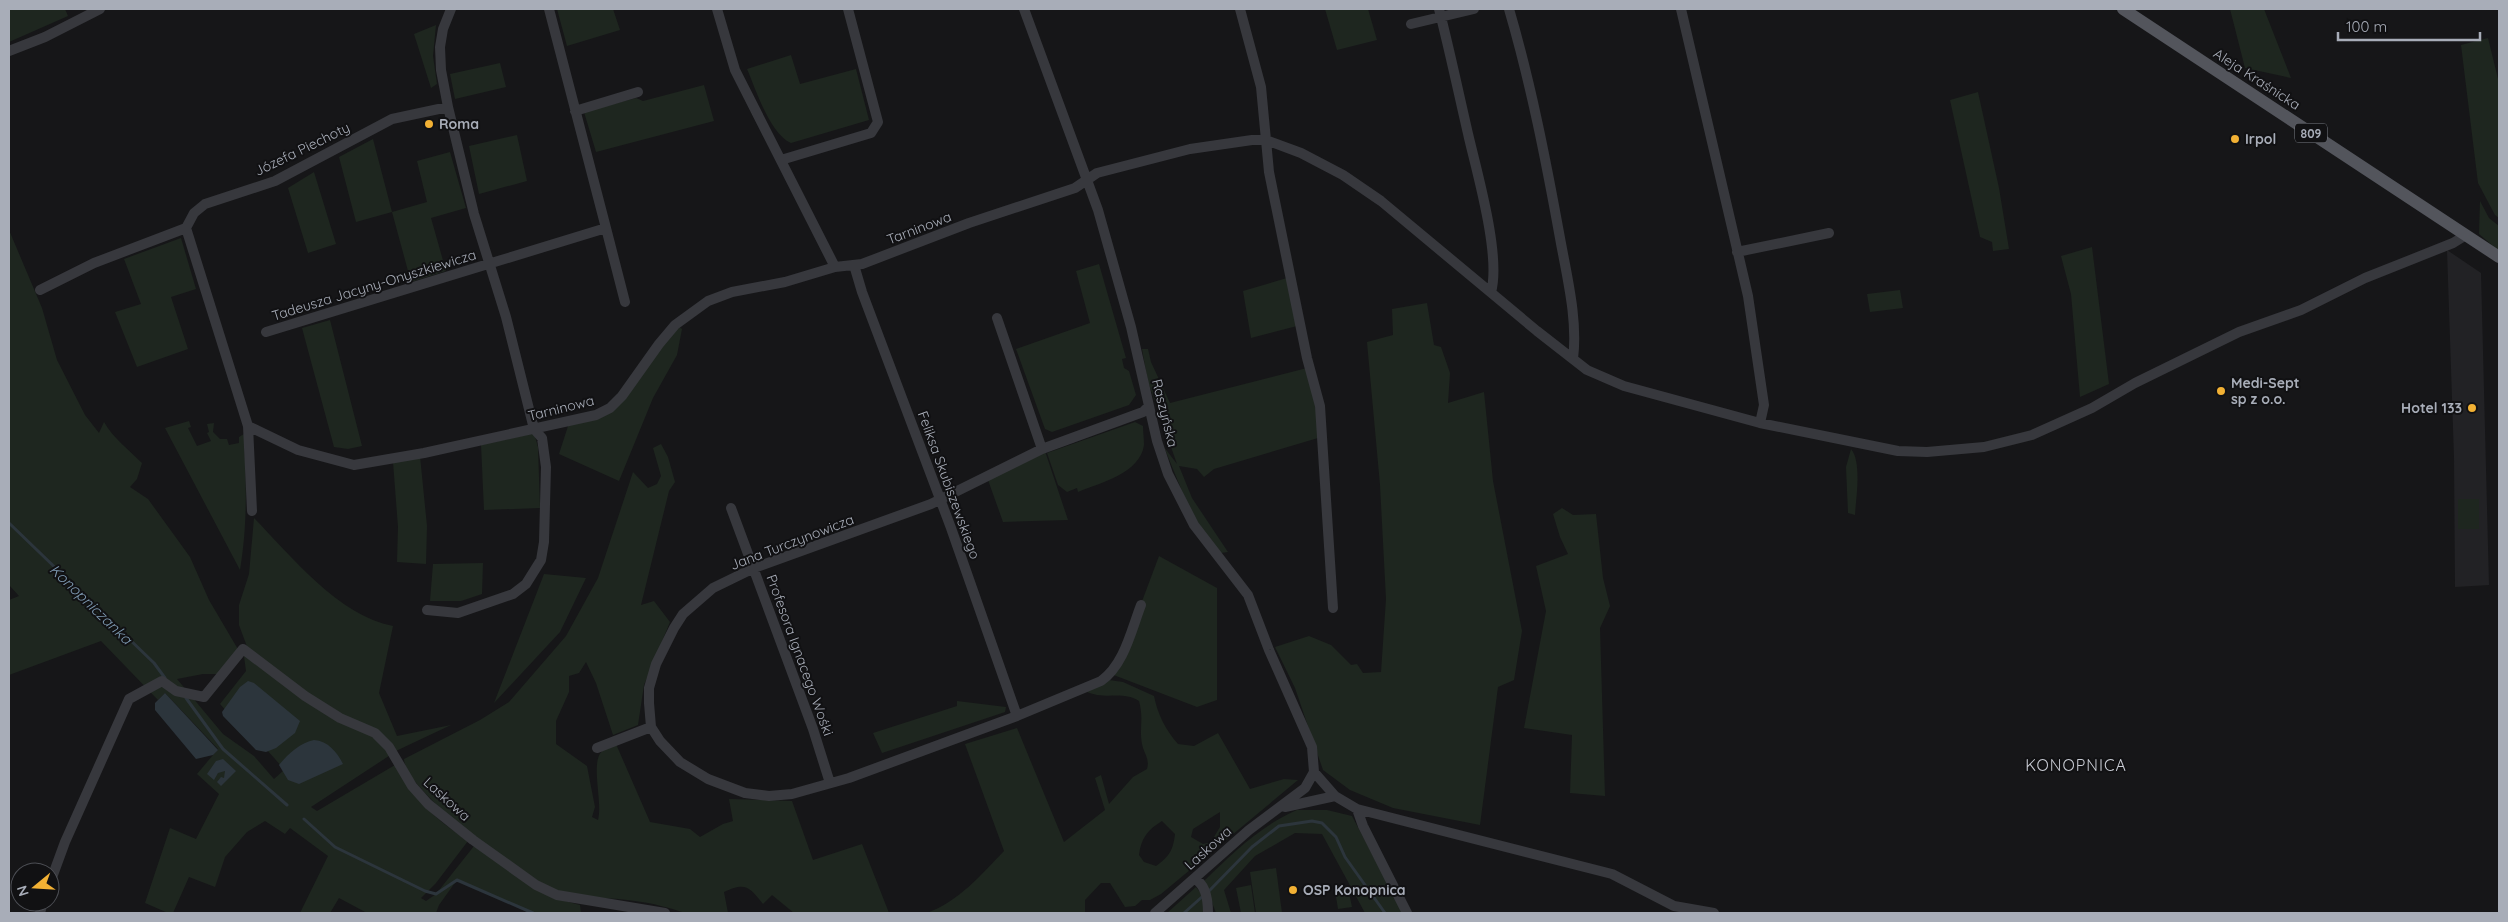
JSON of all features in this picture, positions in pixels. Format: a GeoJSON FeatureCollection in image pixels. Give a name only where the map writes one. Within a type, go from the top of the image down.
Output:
{"type":"FeatureCollection","features":[{"type":"Feature","properties":{"kind":"main road","name":"Aleja Kraśnicka"},"geometry":{"type":"LineString","coordinates":[[2122,9],[2499,257]]}},
{"type":"Feature","properties":{"kind":"street"},"geometry":{"type":"LineString","coordinates":[[9,51],[45,37],[100,9]]}},
{"type":"Feature","properties":{"kind":"street","name":"Tadeusza Jacyny-Onyszkiewicza"},"geometry":{"type":"LineString","coordinates":[[427,610],[458,613],[513,594],[526,584],[541,560],[544,542],[546,468],[542,438],[534,429],[506,317],[474,214],[441,70],[440,47],[443,29],[451,9]]}},
{"type":"Feature","properties":{"kind":"street"},"geometry":{"type":"LineString","coordinates":[[549,9],[625,302]]}},
{"type":"Feature","properties":{"kind":"street"},"geometry":{"type":"LineString","coordinates":[[717,9],[735,70],[835,267]]}},
{"type":"Feature","properties":{"kind":"street"},"geometry":{"type":"LineString","coordinates":[[781,160],[871,133],[876,129],[878,122],[848,9]]}},
{"type":"Feature","properties":{"kind":"street","name":"Raszyńska"},"geometry":{"type":"LineString","coordinates":[[1024,9],[1087,179],[1132,327],[1148,406],[1165,465],[1194,525],[1248,595],[1269,650],[1312,747],[1314,772]]}},
{"type":"Feature","properties":{"kind":"street"},"geometry":{"type":"LineString","coordinates":[[1240,9],[1261,87],[1269,172],[1308,358],[1320,406],[1333,608]]}},
{"type":"Feature","properties":{"kind":"street"},"geometry":{"type":"LineString","coordinates":[[1411,24],[1440,14],[1474,9]]}},
{"type":"Feature","properties":{"kind":"street"},"geometry":{"type":"LineString","coordinates":[[1509,9],[1530,90],[1556,213],[1575,343],[1573,359]]}},
{"type":"Feature","properties":{"kind":"street"},"geometry":{"type":"LineString","coordinates":[[1681,9],[1748,296],[1764,404],[1760,423]]}},
{"type":"Feature","properties":{"kind":"street"},"geometry":{"type":"LineString","coordinates":[[1440,14],[1483,197],[1493,269],[1494,283],[1491,292]]}},
{"type":"Feature","properties":{"kind":"street"},"geometry":{"type":"LineString","coordinates":[[575,111],[638,92]]}},
{"type":"Feature","properties":{"kind":"street","name":"Józefa Piechoty"},"geometry":{"type":"LineString","coordinates":[[186,228],[194,213],[206,204],[274,180],[392,119],[448,107]]}},
{"type":"Feature","properties":{"kind":"street"},"geometry":{"type":"LineString","coordinates":[[1266,140],[1301,154],[1343,175],[1381,201],[1537,331],[1588,370],[1624,386],[1760,423],[1898,451],[1927,452],[1972,448],[2015,440],[2052,427],[2092,408],[2135,383],[2239,332],[2301,310],[2364,278],[2453,243],[2466,235]]}},
{"type":"Feature","properties":{"kind":"street","name":"Tarninowa"},"geometry":{"type":"LineString","coordinates":[[248,426],[298,450],[354,465],[424,453],[596,415],[610,408],[622,396],[675,324],[708,301],[732,292],[785,282],[835,267],[862,264],[969,223],[1075,188],[1097,173],[1190,149],[1266,140]]}},
{"type":"Feature","properties":{"kind":"street"},"geometry":{"type":"LineString","coordinates":[[40,290],[94,263],[186,228],[248,426],[252,511]]}},
{"type":"Feature","properties":{"kind":"street"},"geometry":{"type":"LineString","coordinates":[[490,264],[606,228]]}},
{"type":"Feature","properties":{"kind":"street"},"geometry":{"type":"LineString","coordinates":[[1737,252],[1829,234]]}},
{"type":"Feature","properties":{"kind":"street","name":"Tadeusza Jacyny-Onyszkiewicza"},"geometry":{"type":"LineString","coordinates":[[266,332],[490,264]]}},
{"type":"Feature","properties":{"kind":"street","name":"Feliksa Skubiszewskiego"},"geometry":{"type":"LineString","coordinates":[[854,265],[865,302],[941,500],[1017,716]]}},
{"type":"Feature","properties":{"kind":"street"},"geometry":{"type":"LineString","coordinates":[[997,318],[1042,449]]}},
{"type":"Feature","properties":{"kind":"street","name":"Jana Turczynowicza"},"geometry":{"type":"LineString","coordinates":[[651,727],[649,688],[656,664],[683,614],[713,588],[754,568],[941,500],[1042,449],[1143,412],[1148,406]]}},
{"type":"Feature","properties":{"kind":"street","name":"Profesora Ignacego Wośki"},"geometry":{"type":"LineString","coordinates":[[731,508],[813,729],[830,784]]}},
{"type":"Feature","properties":{"kind":"street"},"geometry":{"type":"LineString","coordinates":[[597,748],[651,727],[660,741],[680,762],[708,779],[745,793],[769,796],[792,794],[850,778],[1017,716],[1086,688],[1111,674],[1123,652],[1141,605]]}},
{"type":"Feature","properties":{"kind":"street","name":"Laskowa"},"geometry":{"type":"LineString","coordinates":[[58,862],[129,699],[162,681],[176,691],[204,697],[243,649],[305,696],[340,718],[375,733],[389,747],[412,786],[428,804],[536,886],[557,895],[665,913]]}},
{"type":"Feature","properties":{"kind":"street"},"geometry":{"type":"LineString","coordinates":[[1314,772],[1336,796],[1357,809],[1612,874],[1674,906],[1714,913]]}},
{"type":"Feature","properties":{"kind":"street","name":"Laskowa"},"geometry":{"type":"LineString","coordinates":[[1155,913],[1249,830],[1305,788],[1314,772]]}},
{"type":"Feature","properties":{"kind":"street","name":"Laskowa"},"geometry":{"type":"LineString","coordinates":[[1282,807],[1336,796]]}},
{"type":"Feature","properties":{"kind":"street"},"geometry":{"type":"LineString","coordinates":[[1357,809],[1362,826],[1407,913]]}},
{"type":"Feature","properties":{"kind":"street"},"geometry":{"type":"LineString","coordinates":[[1195,879],[1208,899],[1208,913]]}},
{"type":"Feature","properties":{"kind":"shaded area"},"geometry":{"type":"Polygon","coordinates":[[[9,9],[65,9],[68,16],[9,42],[9,9]]]}},
{"type":"Feature","properties":{"kind":"shaded area"},"geometry":{"type":"Polygon","coordinates":[[[557,9],[613,9],[620,30],[567,46],[557,9]]]}},
{"type":"Feature","properties":{"kind":"shaded area"},"geometry":{"type":"Polygon","coordinates":[[[1325,9],[1368,9],[1377,40],[1337,50],[1325,9]]]}},
{"type":"Feature","properties":{"kind":"shaded area"},"geometry":{"type":"Polygon","coordinates":[[[2230,9],[2264,9],[2291,78],[2245,68],[2230,9]]]}},
{"type":"Feature","properties":{"kind":"shaded area"},"geometry":{"type":"Polygon","coordinates":[[[436,25],[433,56],[437,84],[431,88],[414,34],[436,25]]]}},
{"type":"Feature","properties":{"kind":"shaded area"},"geometry":{"type":"Polygon","coordinates":[[[2488,38],[2499,83],[2499,218],[2495,215],[2478,183],[2461,45],[2488,38]]]}},
{"type":"Feature","properties":{"kind":"shaded area"},"geometry":{"type":"Polygon","coordinates":[[[791,55],[800,84],[856,69],[869,120],[791,143],[783,138],[764,110],[747,69],[791,55]]]}},
{"type":"Feature","properties":{"kind":"shaded area"},"geometry":{"type":"Polygon","coordinates":[[[500,63],[506,87],[455,99],[450,74],[500,63]]]}},
{"type":"Feature","properties":{"kind":"shaded area"},"geometry":{"type":"Polygon","coordinates":[[[704,85],[714,121],[596,152],[584,112],[636,98],[643,101],[704,85]]]}},
{"type":"Feature","properties":{"kind":"shaded area"},"geometry":{"type":"Polygon","coordinates":[[[1978,92],[1999,188],[2009,249],[1993,251],[1992,242],[1980,237],[1950,100],[1978,92]]]}},
{"type":"Feature","properties":{"kind":"shaded area"},"geometry":{"type":"Polygon","coordinates":[[[517,135],[527,181],[479,194],[469,146],[517,135]]]}},
{"type":"Feature","properties":{"kind":"shaded area"},"geometry":{"type":"Polygon","coordinates":[[[373,139],[392,212],[356,222],[339,157],[373,139]]]}},
{"type":"Feature","properties":{"kind":"shaded area"},"geometry":{"type":"Polygon","coordinates":[[[450,152],[466,208],[431,218],[446,271],[411,282],[392,212],[427,202],[417,161],[450,152]]]}},
{"type":"Feature","properties":{"kind":"shaded area"},"geometry":{"type":"Polygon","coordinates":[[[314,172],[336,244],[308,253],[288,188],[314,172]]]}},
{"type":"Feature","properties":{"kind":"shaded area"},"geometry":{"type":"Polygon","coordinates":[[[2480,201],[2489,218],[2499,226],[2499,251],[2479,234],[2480,201]]]}},
{"type":"Feature","properties":{"kind":"shaded area"},"geometry":{"type":"Polygon","coordinates":[[[9,230],[42,308],[57,360],[85,415],[99,433],[104,422],[116,438],[142,463],[137,479],[130,487],[148,499],[190,557],[209,600],[239,651],[218,674],[203,674],[177,679],[223,734],[254,756],[274,779],[284,770],[269,752],[220,704],[246,671],[243,649],[249,652],[239,625],[239,605],[249,574],[254,518],[317,583],[335,597],[373,620],[393,626],[379,693],[397,736],[451,725],[398,750],[311,807],[317,811],[395,765],[426,808],[468,841],[436,883],[421,898],[426,901],[436,894],[474,846],[536,888],[549,895],[580,905],[581,913],[533,913],[457,880],[439,905],[436,913],[367,913],[339,898],[330,913],[300,913],[328,856],[290,828],[285,834],[265,821],[247,832],[225,857],[215,887],[189,877],[173,913],[168,913],[145,903],[170,828],[196,839],[219,794],[197,774],[218,749],[165,693],[158,700],[101,641],[9,675],[9,600],[19,596],[9,585],[9,230]]]}},
{"type":"Feature","properties":{"kind":"shaded area"},"geometry":{"type":"Polygon","coordinates":[[[181,238],[196,289],[171,297],[188,349],[137,367],[115,312],[141,304],[124,259],[181,238]]]}},
{"type":"Feature","properties":{"kind":"shaded area"},"geometry":{"type":"Polygon","coordinates":[[[2092,247],[2109,384],[2080,397],[2071,294],[2061,256],[2092,247]]]}},
{"type":"Feature","properties":{"kind":"shaded area"},"geometry":{"type":"Polygon","coordinates":[[[2447,250],[2481,273],[2489,585],[2455,587],[2454,457],[2447,250]]]}},
{"type":"Feature","properties":{"kind":"shaded area"},"geometry":{"type":"Polygon","coordinates":[[[1099,264],[1126,358],[1122,359],[1124,368],[1129,371],[1136,395],[1129,405],[1052,432],[1045,429],[1016,349],[1090,323],[1076,271],[1099,264]]]}},
{"type":"Feature","properties":{"kind":"shaded area"},"geometry":{"type":"Polygon","coordinates":[[[1287,278],[1297,326],[1251,338],[1243,291],[1287,278]]]}},
{"type":"Feature","properties":{"kind":"shaded area"},"geometry":{"type":"Polygon","coordinates":[[[1900,290],[1903,308],[1870,312],[1867,294],[1900,290]]]}},
{"type":"Feature","properties":{"kind":"shaded area"},"geometry":{"type":"Polygon","coordinates":[[[1427,303],[1434,345],[1441,347],[1450,373],[1448,403],[1484,392],[1493,481],[1522,631],[1514,680],[1498,687],[1480,825],[1393,808],[1350,790],[1323,770],[1295,688],[1275,647],[1309,636],[1331,645],[1351,665],[1357,664],[1363,673],[1381,672],[1386,599],[1380,485],[1367,342],[1393,335],[1392,309],[1427,303]]]}},
{"type":"Feature","properties":{"kind":"shaded area"},"geometry":{"type":"Polygon","coordinates":[[[330,320],[362,446],[348,449],[334,447],[302,328],[330,320]]]}},
{"type":"Feature","properties":{"kind":"shaded area"},"geometry":{"type":"Polygon","coordinates":[[[678,326],[682,329],[677,355],[653,398],[619,481],[559,454],[569,423],[597,417],[678,326]]]}},
{"type":"Feature","properties":{"kind":"shaded area"},"geometry":{"type":"Polygon","coordinates":[[[1142,349],[1148,349],[1151,362],[1170,403],[1307,368],[1315,395],[1318,438],[1214,469],[1204,477],[1197,469],[1179,466],[1192,498],[1228,552],[1221,553],[1193,518],[1164,447],[1177,464],[1148,382],[1142,349]]]}},
{"type":"Feature","properties":{"kind":"shaded area"},"geometry":{"type":"Polygon","coordinates":[[[189,421],[191,427],[188,428],[197,446],[211,441],[207,433],[209,432],[207,424],[214,423],[213,432],[220,439],[227,439],[229,445],[239,443],[239,437],[244,434],[246,486],[243,552],[240,570],[165,428],[189,421]]]}},
{"type":"Feature","properties":{"kind":"shaded area"},"geometry":{"type":"Polygon","coordinates":[[[1135,422],[1143,426],[1144,445],[1141,455],[1127,470],[1107,481],[1078,492],[1077,488],[1067,492],[1058,485],[1047,453],[1135,422]]]}},
{"type":"Feature","properties":{"kind":"shaded area"},"geometry":{"type":"Polygon","coordinates":[[[534,433],[538,447],[540,508],[484,510],[481,445],[534,433]]]}},
{"type":"Feature","properties":{"kind":"shaded area"},"geometry":{"type":"Polygon","coordinates":[[[661,444],[668,457],[675,482],[669,491],[641,605],[654,601],[670,622],[644,685],[638,725],[613,735],[596,683],[586,662],[579,673],[569,676],[569,692],[556,721],[556,744],[587,766],[595,807],[592,817],[598,820],[597,764],[602,751],[616,744],[650,822],[690,829],[700,837],[723,824],[733,821],[729,799],[792,801],[813,860],[862,844],[889,913],[794,913],[772,895],[763,904],[754,893],[742,887],[724,892],[728,913],[702,914],[686,913],[642,902],[565,893],[541,882],[495,852],[444,812],[424,792],[410,774],[404,759],[480,720],[509,702],[566,636],[598,578],[633,472],[648,488],[657,484],[661,476],[653,448],[661,444]]]}},
{"type":"Feature","properties":{"kind":"shaded area"},"geometry":{"type":"Polygon","coordinates":[[[1851,449],[1857,471],[1855,515],[1848,513],[1846,467],[1851,449]]]}},
{"type":"Feature","properties":{"kind":"shaded area"},"geometry":{"type":"Polygon","coordinates":[[[1045,451],[1068,520],[1003,522],[988,480],[1045,451]]]}},
{"type":"Feature","properties":{"kind":"shaded area"},"geometry":{"type":"Polygon","coordinates":[[[420,456],[427,526],[426,564],[397,562],[398,527],[393,462],[420,456]]]}},
{"type":"Feature","properties":{"kind":"shaded area"},"geometry":{"type":"Polygon","coordinates":[[[2458,499],[2479,499],[2479,529],[2458,529],[2458,499]]]}},
{"type":"Feature","properties":{"kind":"shaded area"},"geometry":{"type":"Polygon","coordinates":[[[1562,508],[1573,515],[1596,514],[1603,578],[1610,606],[1600,628],[1605,796],[1570,793],[1572,735],[1524,728],[1546,611],[1536,566],[1568,554],[1560,537],[1553,514],[1562,508]]]}},
{"type":"Feature","properties":{"kind":"shaded area"},"geometry":{"type":"Polygon","coordinates":[[[1159,556],[1217,588],[1217,700],[1197,707],[1111,674],[1123,652],[1159,556]]]}},
{"type":"Feature","properties":{"kind":"shaded area"},"geometry":{"type":"Polygon","coordinates":[[[483,563],[482,594],[461,601],[430,601],[433,564],[483,563]]]}},
{"type":"Feature","properties":{"kind":"shaded area"},"geometry":{"type":"Polygon","coordinates":[[[544,574],[586,578],[560,632],[494,703],[544,574]]]}},
{"type":"Feature","properties":{"kind":"shaded area"},"geometry":{"type":"Polygon","coordinates":[[[1109,680],[1123,682],[1154,696],[1163,722],[1178,744],[1194,746],[1218,733],[1250,789],[1284,779],[1298,780],[1161,894],[1150,900],[1142,900],[1135,906],[1125,907],[1110,883],[1101,883],[1085,900],[1085,913],[927,913],[939,908],[959,895],[1004,851],[965,744],[1017,728],[1064,842],[1105,810],[1095,778],[1101,775],[1109,804],[1133,777],[1147,769],[1147,759],[1141,738],[1139,701],[1126,696],[1100,695],[1085,691],[1109,680]],[[1220,812],[1193,829],[1191,837],[1203,844],[1211,842],[1220,827],[1220,812]],[[1162,821],[1146,835],[1141,844],[1139,855],[1144,862],[1156,866],[1170,852],[1175,834],[1162,821]]]}},
{"type":"Feature","properties":{"kind":"shaded area"},"geometry":{"type":"Polygon","coordinates":[[[248,681],[254,683],[300,721],[295,733],[276,748],[266,752],[256,750],[223,716],[222,712],[240,687],[248,681]]]}},
{"type":"Feature","properties":{"kind":"shaded area"},"geometry":{"type":"Polygon","coordinates":[[[165,693],[218,750],[213,755],[196,759],[155,710],[155,703],[165,693]]]}},
{"type":"Feature","properties":{"kind":"shaded area"},"geometry":{"type":"Polygon","coordinates":[[[957,701],[1006,707],[1005,712],[882,753],[873,733],[957,706],[957,701]]]}},
{"type":"Feature","properties":{"kind":"shaded area"},"geometry":{"type":"Polygon","coordinates":[[[314,740],[324,742],[332,748],[343,764],[299,784],[288,780],[279,765],[304,743],[314,740]]]}},
{"type":"Feature","properties":{"kind":"shaded area"},"geometry":{"type":"Polygon","coordinates":[[[223,759],[236,771],[221,786],[217,782],[221,777],[224,778],[225,771],[218,773],[214,780],[207,774],[216,761],[223,759]]]}},
{"type":"Feature","properties":{"kind":"shaded area"},"geometry":{"type":"Polygon","coordinates":[[[1297,810],[1327,810],[1352,816],[1403,913],[1365,913],[1322,834],[1295,833],[1255,856],[1224,890],[1231,913],[1216,913],[1204,881],[1236,850],[1259,832],[1297,810]]]}},
{"type":"Feature","properties":{"kind":"shaded area"},"geometry":{"type":"Polygon","coordinates":[[[1276,868],[1282,913],[1256,913],[1250,872],[1276,868]]]}},
{"type":"Feature","properties":{"kind":"shaded area"},"geometry":{"type":"Polygon","coordinates":[[[1251,885],[1255,913],[1241,913],[1236,888],[1251,885]]]}},
{"type":"Feature","properties":{"kind":"shaded area"},"geometry":{"type":"Polygon","coordinates":[[[1196,887],[1203,896],[1203,913],[1167,913],[1196,887]]]}},
{"type":"Feature","properties":{"kind":"shaded area"},"geometry":{"type":"Polygon","coordinates":[[[1348,888],[1352,907],[1338,909],[1335,890],[1348,888]]]}},
{"type":"Feature","properties":{"kind":"waterway","name":"Konopniczanka"},"geometry":{"type":"LineString","coordinates":[[9,523],[154,663],[165,678]]}},
{"type":"Feature","properties":{"kind":"waterway","name":"Konopniczanka"},"geometry":{"type":"LineString","coordinates":[[186,698],[223,749],[287,805]]}},
{"type":"Feature","properties":{"kind":"waterway","name":"Konopniczanka"},"geometry":{"type":"LineString","coordinates":[[304,819],[335,847],[425,891],[436,894],[457,880],[533,913]]}},
{"type":"Feature","properties":{"kind":"waterway","name":"Konopniczanka"},"geometry":{"type":"LineString","coordinates":[[1209,891],[1252,847],[1279,826],[1312,821],[1322,823],[1336,837],[1345,857],[1385,913]]}},
{"type":"Feature","properties":{"kind":"waterway","name":"Konopniczanka"},"geometry":{"type":"LineString","coordinates":[[1184,913],[1203,896]]}},
{"type":"Feature","properties":{"kind":"place","name":"Roma"},"geometry":{"type":"Point","coordinates":[429,124]}},
{"type":"Feature","properties":{"kind":"place","name":"Irpol"},"geometry":{"type":"Point","coordinates":[2235,139]}},
{"type":"Feature","properties":{"kind":"place","name":"Medi-Sept sp z o.o."},"geometry":{"type":"Point","coordinates":[2221,391]}},
{"type":"Feature","properties":{"kind":"place","name":"Hotel 133"},"geometry":{"type":"Point","coordinates":[2472,408]}},
{"type":"Feature","properties":{"kind":"place","name":"OSP Konopnica"},"geometry":{"type":"Point","coordinates":[1293,890]}},
{"type":"Feature","properties":{"kind":"district","name":"KONOPNICA"},"geometry":{"type":"Point","coordinates":[2076,765]}}]}
